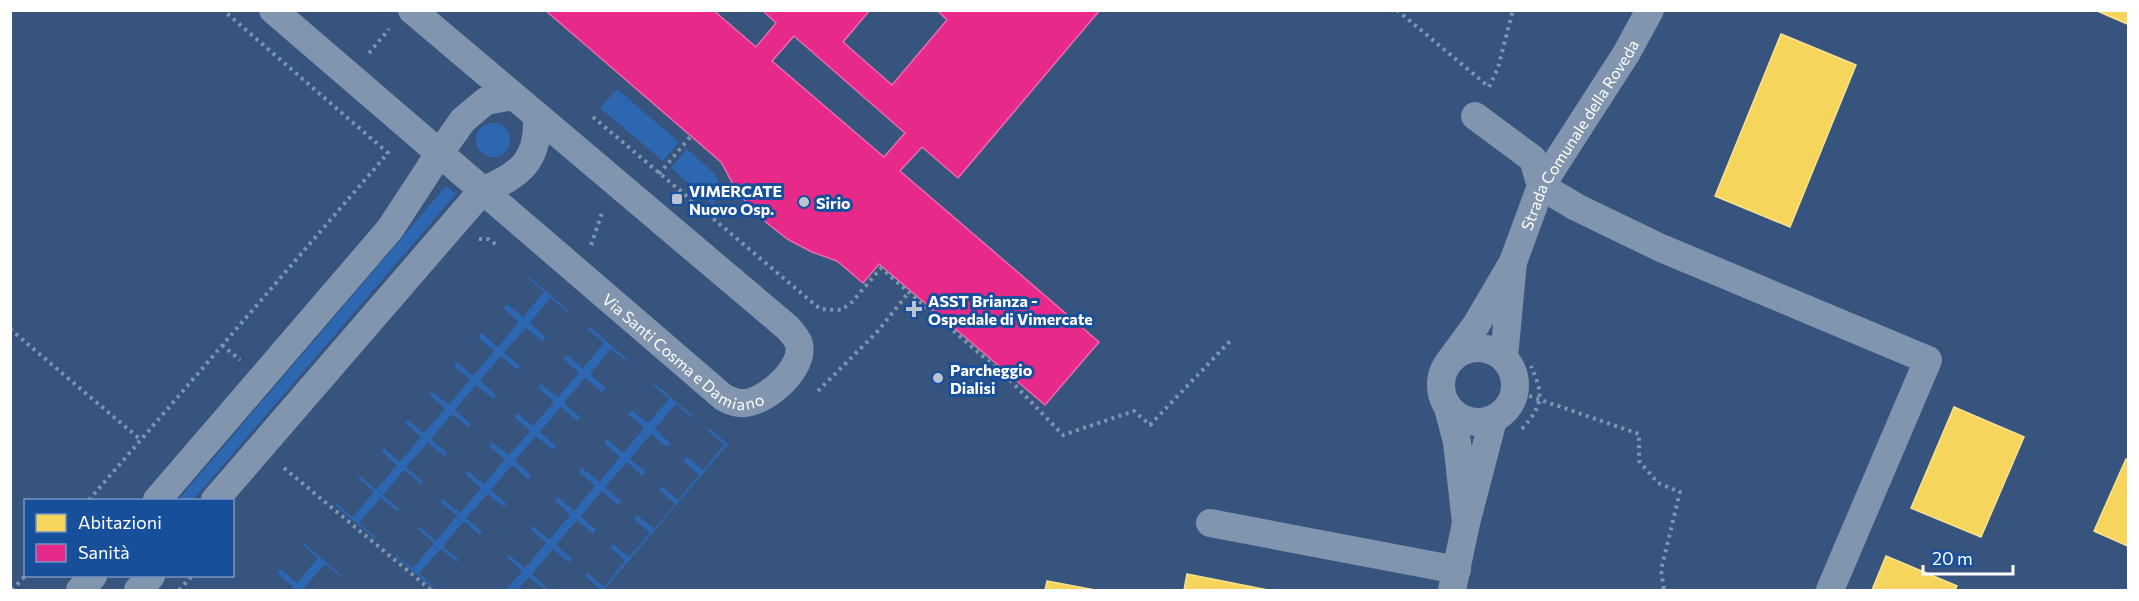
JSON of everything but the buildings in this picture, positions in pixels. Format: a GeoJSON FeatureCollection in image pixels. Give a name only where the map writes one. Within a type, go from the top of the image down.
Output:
{"type":"FeatureCollection","features":[{"type":"Feature","properties":{"kind":"street","name":"Via Santi Cosma e Damiano"},"geometry":{"type":"LineString","coordinates":[[273,10],[723,397],[734,403],[746,404],[768,393],[783,381],[794,368],[799,352],[798,344],[788,328],[412,10]]}},
{"type":"Feature","properties":{"kind":"street","name":"Strada Comunale della Roveda"},"geometry":{"type":"LineString","coordinates":[[1466,523],[1457,442],[1441,385],[1443,373],[1448,362],[1476,325],[1513,262],[1541,186],[1626,54],[1650,10]]}},
{"type":"Feature","properties":{"kind":"street"},"geometry":{"type":"LineString","coordinates":[[159,499],[390,229],[463,120],[486,101],[513,96]]}},
{"type":"Feature","properties":{"kind":"street"},"geometry":{"type":"LineString","coordinates":[[1475,116],[1533,159],[1541,186],[1576,207],[1661,248],[1928,360],[1830,591]]}},
{"type":"Feature","properties":{"kind":"street"},"geometry":{"type":"LineString","coordinates":[[217,499],[482,191],[509,178],[523,167],[534,152],[538,133],[537,117]]}},
{"type":"Feature","properties":{"kind":"street","name":"Strada Comunale della Roveda"},"geometry":{"type":"LineString","coordinates":[[1513,262],[1504,357],[1515,379],[1515,392]]}},
{"type":"Feature","properties":{"kind":"street"},"geometry":{"type":"LineString","coordinates":[[1448,362],[1463,352],[1480,348],[1493,350],[1504,357]]}},
{"type":"Feature","properties":{"kind":"street"},"geometry":{"type":"LineString","coordinates":[[1448,408],[1467,421],[1480,423],[1503,414],[1511,404],[1515,392]]}},
{"type":"Feature","properties":{"kind":"street","name":"Strada Comunale della Roveda"},"geometry":{"type":"LineString","coordinates":[[1210,523],[1454,580],[1492,420]]}},
{"type":"Feature","properties":{"kind":"street"},"geometry":{"type":"LineString","coordinates":[[80,591],[92,577]]}},
{"type":"Feature","properties":{"kind":"street"},"geometry":{"type":"LineString","coordinates":[[138,591],[150,577]]}},
{"type":"Feature","properties":{"kind":"path"},"geometry":{"type":"LineString","coordinates":[[91,499],[388,153],[223,10]]}},
{"type":"Feature","properties":{"kind":"path"},"geometry":{"type":"LineString","coordinates":[[1397,10],[1489,87],[1498,68],[1513,10]]}},
{"type":"Feature","properties":{"kind":"path"},"geometry":{"type":"LineString","coordinates":[[593,117],[820,309],[841,310],[852,302],[881,268],[1009,379],[1063,435],[1134,411],[1150,425],[1232,339]]}},
{"type":"Feature","properties":{"kind":"path"},"geometry":{"type":"LineString","coordinates":[[659,174],[691,136]]}},
{"type":"Feature","properties":{"kind":"path"},"geometry":{"type":"LineString","coordinates":[[573,268],[591,247],[602,211],[622,189]]}},
{"type":"Feature","properties":{"kind":"path"},"geometry":{"type":"LineString","coordinates":[[476,240],[488,239],[503,250]]}},
{"type":"Feature","properties":{"kind":"path"},"geometry":{"type":"LineString","coordinates":[[818,391],[878,331],[909,292]]}},
{"type":"Feature","properties":{"kind":"path"},"geometry":{"type":"LineString","coordinates":[[10,328],[141,440]]}},
{"type":"Feature","properties":{"kind":"path"},"geometry":{"type":"LineString","coordinates":[[1515,392],[1639,434],[1639,461],[1658,483],[1680,492],[1661,570],[1664,591]]}},
{"type":"Feature","properties":{"kind":"path"},"geometry":{"type":"LineString","coordinates":[[284,468],[431,591]]}},
{"type":"Feature","properties":{"kind":"path"},"geometry":{"type":"LineString","coordinates":[[12,591],[24,577]]}},
{"type":"Feature","properties":{"kind":"path"},"geometry":{"type":"LineString","coordinates":[[179,591],[191,577]]}},
{"type":"Feature","properties":{"kind":"shaded area"},"geometry":{"type":"Polygon","coordinates":[[[617,89],[679,142],[663,161],[600,108],[617,89]]]}},
{"type":"Feature","properties":{"kind":"shaded area"},"geometry":{"type":"Polygon","coordinates":[[[493,123],[505,128],[510,140],[505,152],[493,157],[481,152],[476,140],[481,128],[493,123]]]}},
{"type":"Feature","properties":{"kind":"shaded area"},"geometry":{"type":"Polygon","coordinates":[[[687,149],[715,174],[723,191],[712,204],[671,168],[687,149]]]}},
{"type":"Feature","properties":{"kind":"shaded area"},"geometry":{"type":"Polygon","coordinates":[[[446,186],[456,194],[194,499],[179,499],[446,186]]]}},
{"type":"Feature","properties":{"kind":"shaded area"},"geometry":{"type":"Polygon","coordinates":[[[529,277],[568,310],[550,298],[530,323],[546,337],[542,341],[526,328],[504,352],[520,366],[517,370],[501,356],[480,381],[496,395],[493,399],[476,385],[455,410],[471,424],[468,427],[452,414],[431,439],[447,453],[444,456],[428,443],[406,467],[423,482],[421,484],[404,470],[383,495],[399,509],[397,511],[381,498],[359,523],[376,537],[374,538],[335,505],[337,504],[353,517],[374,492],[358,478],[360,476],[376,490],[397,465],[381,451],[384,448],[400,462],[421,437],[405,423],[408,420],[424,433],[445,409],[429,394],[432,391],[449,405],[470,379],[454,366],[457,362],[473,376],[494,351],[478,337],[482,333],[498,347],[519,322],[503,308],[507,304],[523,317],[544,292],[529,277]]]}},
{"type":"Feature","properties":{"kind":"shaded area"},"geometry":{"type":"Polygon","coordinates":[[[590,327],[628,360],[627,362],[611,349],[590,374],[606,388],[602,392],[585,378],[564,403],[580,417],[577,421],[561,407],[540,432],[556,446],[553,450],[536,436],[515,461],[531,475],[528,479],[512,465],[491,490],[507,504],[504,507],[488,494],[466,518],[482,532],[480,535],[464,521],[443,546],[459,560],[457,562],[441,549],[419,573],[434,589],[395,556],[413,568],[434,543],[418,529],[420,527],[436,541],[457,516],[441,502],[443,499],[460,513],[481,488],[465,474],[468,471],[484,484],[505,459],[489,446],[492,442],[509,455],[530,431],[514,417],[517,413],[533,426],[554,402],[538,388],[541,384],[558,397],[579,373],[563,359],[567,355],[583,368],[604,343],[588,329],[590,327]]]}},
{"type":"Feature","properties":{"kind":"shaded area"},"geometry":{"type":"Polygon","coordinates":[[[654,383],[693,416],[692,418],[676,404],[655,429],[670,443],[667,447],[651,434],[630,459],[646,472],[642,476],[627,462],[605,487],[621,501],[618,505],[602,491],[581,516],[596,530],[593,534],[577,520],[556,545],[572,559],[569,563],[553,549],[532,574],[547,588],[545,590],[529,577],[517,590],[506,590],[522,571],[507,557],[509,555],[525,568],[546,543],[530,529],[533,526],[549,540],[570,515],[555,501],[558,497],[574,511],[595,486],[579,472],[582,468],[599,482],[620,457],[604,443],[607,439],[623,453],[644,428],[628,414],[632,410],[648,423],[669,399],[653,385],[654,383]]]}},
{"type":"Feature","properties":{"kind":"shaded area"},"geometry":{"type":"Polygon","coordinates":[[[710,429],[728,444],[604,590],[601,590],[585,576],[588,573],[604,587],[625,561],[610,547],[613,544],[629,557],[650,533],[634,519],[637,515],[654,529],[675,504],[659,490],[662,486],[678,500],[699,475],[683,461],[687,457],[703,470],[724,445],[708,431],[710,429]]]}},
{"type":"Feature","properties":{"kind":"shaded area"},"geometry":{"type":"Polygon","coordinates":[[[304,543],[342,576],[325,564],[304,588],[306,590],[291,590],[293,587],[277,573],[281,569],[297,583],[318,558],[302,544],[304,543]]]}},
{"type":"Feature","properties":{"kind":"place","name":"VIMERCATE Nuovo Osp."},"geometry":{"type":"Point","coordinates":[677,199]}},
{"type":"Feature","properties":{"kind":"place","name":"Sirio"},"geometry":{"type":"Point","coordinates":[804,202]}},
{"type":"Feature","properties":{"kind":"place","name":"ASST Brianza - Ospedale di Vimercate"},"geometry":{"type":"Point","coordinates":[914,309]}},
{"type":"Feature","properties":{"kind":"place","name":"Parcheggio Dialisi"},"geometry":{"type":"Point","coordinates":[938,378]}}]}
